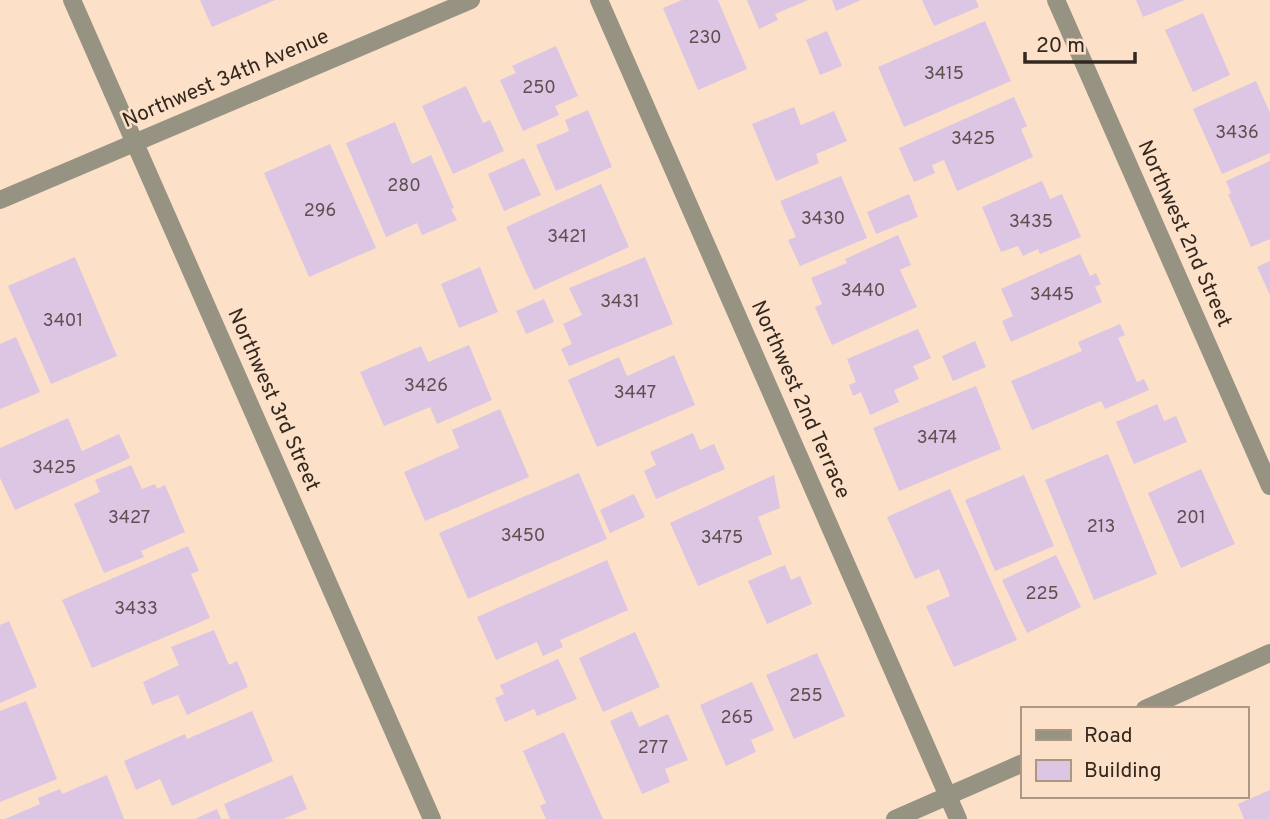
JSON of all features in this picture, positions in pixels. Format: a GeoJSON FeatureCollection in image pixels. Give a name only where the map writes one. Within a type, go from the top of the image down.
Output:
{"type":"FeatureCollection","features":[{"type":"Feature","properties":{"kind":"street","name":"Northwest 3rd Street"},"geometry":{"type":"LineString","coordinates":[[72,0],[432,819]]}},
{"type":"Feature","properties":{"kind":"street","name":"Northwest 34th Avenue"},"geometry":{"type":"LineString","coordinates":[[0,200],[471,0]]}},
{"type":"Feature","properties":{"kind":"street","name":"Northwest 2nd Terrace"},"geometry":{"type":"LineString","coordinates":[[599,0],[958,819]]}},
{"type":"Feature","properties":{"kind":"street","name":"Northwest 2nd Street"},"geometry":{"type":"LineString","coordinates":[[1056,0],[1270,486]]}},
{"type":"Feature","properties":{"kind":"street"},"geometry":{"type":"LineString","coordinates":[[1149,707],[1270,653]]}},
{"type":"Feature","properties":{"kind":"street"},"geometry":{"type":"LineString","coordinates":[[895,819],[1021,764]]}},
{"type":"Feature","properties":{"kind":"building"},"geometry":{"type":"Polygon","coordinates":[[[200,0],[275,0],[212,27],[200,0]]]}},
{"type":"Feature","properties":{"kind":"building"},"geometry":{"type":"Polygon","coordinates":[[[682,0],[718,0],[747,69],[698,90],[663,8],[682,0]]]}},
{"type":"Feature","properties":{"kind":"building"},"geometry":{"type":"Polygon","coordinates":[[[747,0],[808,0],[775,14],[778,20],[759,29],[747,0]]]}},
{"type":"Feature","properties":{"kind":"building"},"geometry":{"type":"Polygon","coordinates":[[[832,0],[861,0],[836,11],[832,0]]]}},
{"type":"Feature","properties":{"kind":"building"},"geometry":{"type":"Polygon","coordinates":[[[922,0],[976,0],[979,7],[934,26],[922,0]]]}},
{"type":"Feature","properties":{"kind":"building"},"geometry":{"type":"Polygon","coordinates":[[[1136,0],[1185,0],[1143,17],[1136,0]]]}},
{"type":"Feature","properties":{"kind":"building"},"geometry":{"type":"Polygon","coordinates":[[[1203,13],[1230,75],[1193,92],[1165,30],[1203,13]]]}},
{"type":"Feature","properties":{"kind":"building"},"geometry":{"type":"Polygon","coordinates":[[[985,21],[1011,81],[904,127],[878,67],[985,21]]]}},
{"type":"Feature","properties":{"kind":"building"},"geometry":{"type":"Polygon","coordinates":[[[827,31],[842,66],[820,75],[806,40],[827,31]]]}},
{"type":"Feature","properties":{"kind":"building"},"geometry":{"type":"Polygon","coordinates":[[[556,46],[578,96],[555,106],[559,115],[523,131],[500,80],[516,73],[512,66],[556,46]]]}},
{"type":"Feature","properties":{"kind":"building"},"geometry":{"type":"Polygon","coordinates":[[[1256,81],[1270,113],[1270,153],[1222,174],[1193,109],[1256,81]]]}},
{"type":"Feature","properties":{"kind":"building"},"geometry":{"type":"Polygon","coordinates":[[[466,86],[483,123],[490,120],[504,151],[453,174],[422,106],[466,86]]]}},
{"type":"Feature","properties":{"kind":"building"},"geometry":{"type":"Polygon","coordinates":[[[1014,97],[1027,126],[1021,129],[1033,157],[957,191],[944,160],[932,165],[935,173],[914,182],[899,148],[1014,97]]]}},
{"type":"Feature","properties":{"kind":"building"},"geometry":{"type":"Polygon","coordinates":[[[794,107],[801,125],[834,111],[847,141],[816,154],[819,163],[776,181],[752,124],[794,107]]]}},
{"type":"Feature","properties":{"kind":"building"},"geometry":{"type":"Polygon","coordinates":[[[588,110],[612,167],[556,191],[536,145],[569,131],[565,120],[588,110]]]}},
{"type":"Feature","properties":{"kind":"building"},"geometry":{"type":"Polygon","coordinates":[[[395,122],[412,164],[431,155],[457,220],[422,235],[417,223],[386,237],[346,143],[395,122]]]}},
{"type":"Feature","properties":{"kind":"building"},"geometry":{"type":"Polygon","coordinates":[[[330,144],[376,248],[309,277],[264,173],[330,144]]]}},
{"type":"Feature","properties":{"kind":"building"},"geometry":{"type":"Polygon","coordinates":[[[524,158],[541,195],[504,211],[488,174],[524,158]]]}},
{"type":"Feature","properties":{"kind":"building"},"geometry":{"type":"Polygon","coordinates":[[[1270,161],[1270,239],[1251,247],[1228,194],[1231,193],[1226,181],[1270,161]]]}},
{"type":"Feature","properties":{"kind":"building"},"geometry":{"type":"Polygon","coordinates":[[[841,176],[867,238],[800,266],[788,240],[796,237],[780,201],[841,176]]]}},
{"type":"Feature","properties":{"kind":"building"},"geometry":{"type":"Polygon","coordinates":[[[1042,181],[1050,199],[1062,194],[1081,237],[1040,254],[1038,249],[1023,256],[1018,246],[1001,252],[982,207],[1042,181]]]}},
{"type":"Feature","properties":{"kind":"building"},"geometry":{"type":"Polygon","coordinates":[[[601,184],[629,247],[534,290],[506,227],[601,184]]]}},
{"type":"Feature","properties":{"kind":"building"},"geometry":{"type":"Polygon","coordinates":[[[909,194],[918,217],[876,234],[867,212],[909,194]]]}},
{"type":"Feature","properties":{"kind":"building"},"geometry":{"type":"Polygon","coordinates":[[[898,235],[911,265],[900,270],[917,307],[832,345],[815,307],[822,304],[811,278],[847,263],[845,259],[898,235]]]}},
{"type":"Feature","properties":{"kind":"building"},"geometry":{"type":"Polygon","coordinates":[[[1080,254],[1090,276],[1096,273],[1101,284],[1095,287],[1102,302],[1011,342],[1002,321],[1013,316],[1001,289],[1080,254]]]}},
{"type":"Feature","properties":{"kind":"building"},"geometry":{"type":"Polygon","coordinates":[[[75,257],[117,356],[51,384],[8,286],[75,257]]]}},
{"type":"Feature","properties":{"kind":"building"},"geometry":{"type":"Polygon","coordinates":[[[645,257],[673,324],[569,366],[561,349],[572,344],[563,324],[582,315],[569,288],[645,257]]]}},
{"type":"Feature","properties":{"kind":"building"},"geometry":{"type":"Polygon","coordinates":[[[1270,261],[1270,295],[1257,267],[1270,261]]]}},
{"type":"Feature","properties":{"kind":"building"},"geometry":{"type":"Polygon","coordinates":[[[480,267],[498,312],[459,328],[441,284],[480,267]]]}},
{"type":"Feature","properties":{"kind":"building"},"geometry":{"type":"Polygon","coordinates":[[[544,299],[554,322],[526,334],[516,311],[544,299]]]}},
{"type":"Feature","properties":{"kind":"building"},"geometry":{"type":"Polygon","coordinates":[[[1120,324],[1125,335],[1118,338],[1137,382],[1144,379],[1149,390],[1105,409],[1101,401],[1032,430],[1011,381],[1082,351],[1078,342],[1120,324]]]}},
{"type":"Feature","properties":{"kind":"building"},"geometry":{"type":"Polygon","coordinates":[[[918,329],[931,358],[913,366],[919,379],[894,390],[899,402],[870,415],[861,392],[853,396],[849,385],[856,382],[847,359],[918,329]]]}},
{"type":"Feature","properties":{"kind":"building"},"geometry":{"type":"Polygon","coordinates":[[[16,337],[40,392],[0,409],[0,344],[16,337]]]}},
{"type":"Feature","properties":{"kind":"building"},"geometry":{"type":"Polygon","coordinates":[[[975,341],[986,367],[953,381],[942,356],[975,341]]]}},
{"type":"Feature","properties":{"kind":"building"},"geometry":{"type":"Polygon","coordinates":[[[469,345],[492,400],[437,424],[430,407],[384,426],[360,372],[421,346],[428,362],[469,345]]]}},
{"type":"Feature","properties":{"kind":"building"},"geometry":{"type":"Polygon","coordinates":[[[674,355],[695,405],[597,447],[568,380],[619,357],[627,376],[674,355]]]}},
{"type":"Feature","properties":{"kind":"building"},"geometry":{"type":"Polygon","coordinates":[[[976,386],[1001,449],[899,491],[873,428],[976,386]]]}},
{"type":"Feature","properties":{"kind":"building"},"geometry":{"type":"Polygon","coordinates":[[[1157,404],[1164,421],[1176,416],[1187,442],[1134,464],[1116,422],[1157,404]]]}},
{"type":"Feature","properties":{"kind":"building"},"geometry":{"type":"Polygon","coordinates":[[[500,409],[529,477],[425,521],[404,472],[459,448],[452,430],[500,409]]]}},
{"type":"Feature","properties":{"kind":"building"},"geometry":{"type":"Polygon","coordinates":[[[68,418],[82,451],[119,434],[130,458],[15,510],[0,478],[0,448],[68,418]]]}},
{"type":"Feature","properties":{"kind":"building"},"geometry":{"type":"Polygon","coordinates":[[[693,433],[700,450],[714,444],[725,469],[656,499],[644,471],[656,465],[650,452],[693,433]]]}},
{"type":"Feature","properties":{"kind":"building"},"geometry":{"type":"Polygon","coordinates":[[[1108,454],[1157,574],[1094,600],[1045,480],[1108,454]]]}},
{"type":"Feature","properties":{"kind":"building"},"geometry":{"type":"Polygon","coordinates":[[[131,465],[142,489],[155,484],[157,489],[165,485],[185,532],[141,551],[144,557],[104,573],[74,504],[100,492],[95,480],[131,465]]]}},
{"type":"Feature","properties":{"kind":"building"},"geometry":{"type":"Polygon","coordinates":[[[1201,469],[1235,544],[1181,568],[1148,493],[1201,469]]]}},
{"type":"Feature","properties":{"kind":"building"},"geometry":{"type":"Polygon","coordinates":[[[579,473],[607,539],[468,599],[439,533],[579,473]]]}},
{"type":"Feature","properties":{"kind":"building"},"geometry":{"type":"Polygon","coordinates":[[[774,475],[780,508],[758,517],[772,554],[698,586],[670,523],[774,475]]]}},
{"type":"Feature","properties":{"kind":"building"},"geometry":{"type":"Polygon","coordinates":[[[1024,475],[1054,546],[995,571],[965,500],[1024,475]]]}},
{"type":"Feature","properties":{"kind":"building"},"geometry":{"type":"Polygon","coordinates":[[[950,489],[1017,640],[954,667],[926,606],[950,596],[939,569],[915,579],[887,517],[950,489]]]}},
{"type":"Feature","properties":{"kind":"building"},"geometry":{"type":"Polygon","coordinates":[[[634,494],[645,517],[610,533],[600,510],[634,494]]]}},
{"type":"Feature","properties":{"kind":"building"},"geometry":{"type":"Polygon","coordinates":[[[188,546],[199,571],[191,574],[210,618],[92,668],[62,600],[188,546]]]}},
{"type":"Feature","properties":{"kind":"building"},"geometry":{"type":"Polygon","coordinates":[[[1056,555],[1081,607],[1027,633],[1002,580],[1056,555]]]}},
{"type":"Feature","properties":{"kind":"building"},"geometry":{"type":"Polygon","coordinates":[[[607,560],[628,610],[560,640],[563,647],[543,656],[537,642],[496,660],[477,617],[607,560]]]}},
{"type":"Feature","properties":{"kind":"building"},"geometry":{"type":"Polygon","coordinates":[[[785,565],[791,580],[800,576],[812,604],[767,624],[748,581],[785,565]]]}},
{"type":"Feature","properties":{"kind":"building"},"geometry":{"type":"Polygon","coordinates":[[[9,621],[37,687],[0,703],[0,625],[9,621]]]}},
{"type":"Feature","properties":{"kind":"building"},"geometry":{"type":"Polygon","coordinates":[[[214,630],[229,665],[237,661],[248,687],[187,715],[178,695],[152,705],[143,682],[179,665],[171,647],[214,630]]]}},
{"type":"Feature","properties":{"kind":"building"},"geometry":{"type":"Polygon","coordinates":[[[635,632],[660,687],[603,712],[579,658],[635,632]]]}},
{"type":"Feature","properties":{"kind":"building"},"geometry":{"type":"Polygon","coordinates":[[[817,653],[845,716],[794,739],[766,675],[817,653]]]}},
{"type":"Feature","properties":{"kind":"building"},"geometry":{"type":"Polygon","coordinates":[[[558,659],[577,699],[537,716],[534,709],[505,722],[495,698],[504,694],[500,685],[558,659]]]}},
{"type":"Feature","properties":{"kind":"building"},"geometry":{"type":"Polygon","coordinates":[[[752,682],[774,730],[751,740],[756,752],[726,766],[700,705],[752,682]]]}},
{"type":"Feature","properties":{"kind":"building"},"geometry":{"type":"Polygon","coordinates":[[[26,701],[57,779],[0,802],[0,711],[26,701]]]}},
{"type":"Feature","properties":{"kind":"building"},"geometry":{"type":"Polygon","coordinates":[[[252,711],[273,761],[172,806],[160,779],[136,790],[124,761],[185,734],[187,739],[252,711]]]}},
{"type":"Feature","properties":{"kind":"building"},"geometry":{"type":"Polygon","coordinates":[[[632,711],[639,727],[668,714],[688,760],[665,769],[670,782],[642,794],[610,721],[632,711]]]}},
{"type":"Feature","properties":{"kind":"building"},"geometry":{"type":"Polygon","coordinates":[[[564,732],[603,819],[546,819],[540,806],[546,803],[523,751],[564,732]]]}},
{"type":"Feature","properties":{"kind":"building"},"geometry":{"type":"Polygon","coordinates":[[[107,775],[124,819],[5,819],[40,804],[38,798],[60,789],[62,794],[107,775]]]}},
{"type":"Feature","properties":{"kind":"building"},"geometry":{"type":"Polygon","coordinates":[[[292,775],[307,809],[283,819],[230,819],[224,804],[292,775]]]}},
{"type":"Feature","properties":{"kind":"building"},"geometry":{"type":"Polygon","coordinates":[[[1270,790],[1270,819],[1244,819],[1238,804],[1270,790]]]}},
{"type":"Feature","properties":{"kind":"building"},"geometry":{"type":"Polygon","coordinates":[[[217,809],[221,819],[195,819],[217,809]]]}}]}
